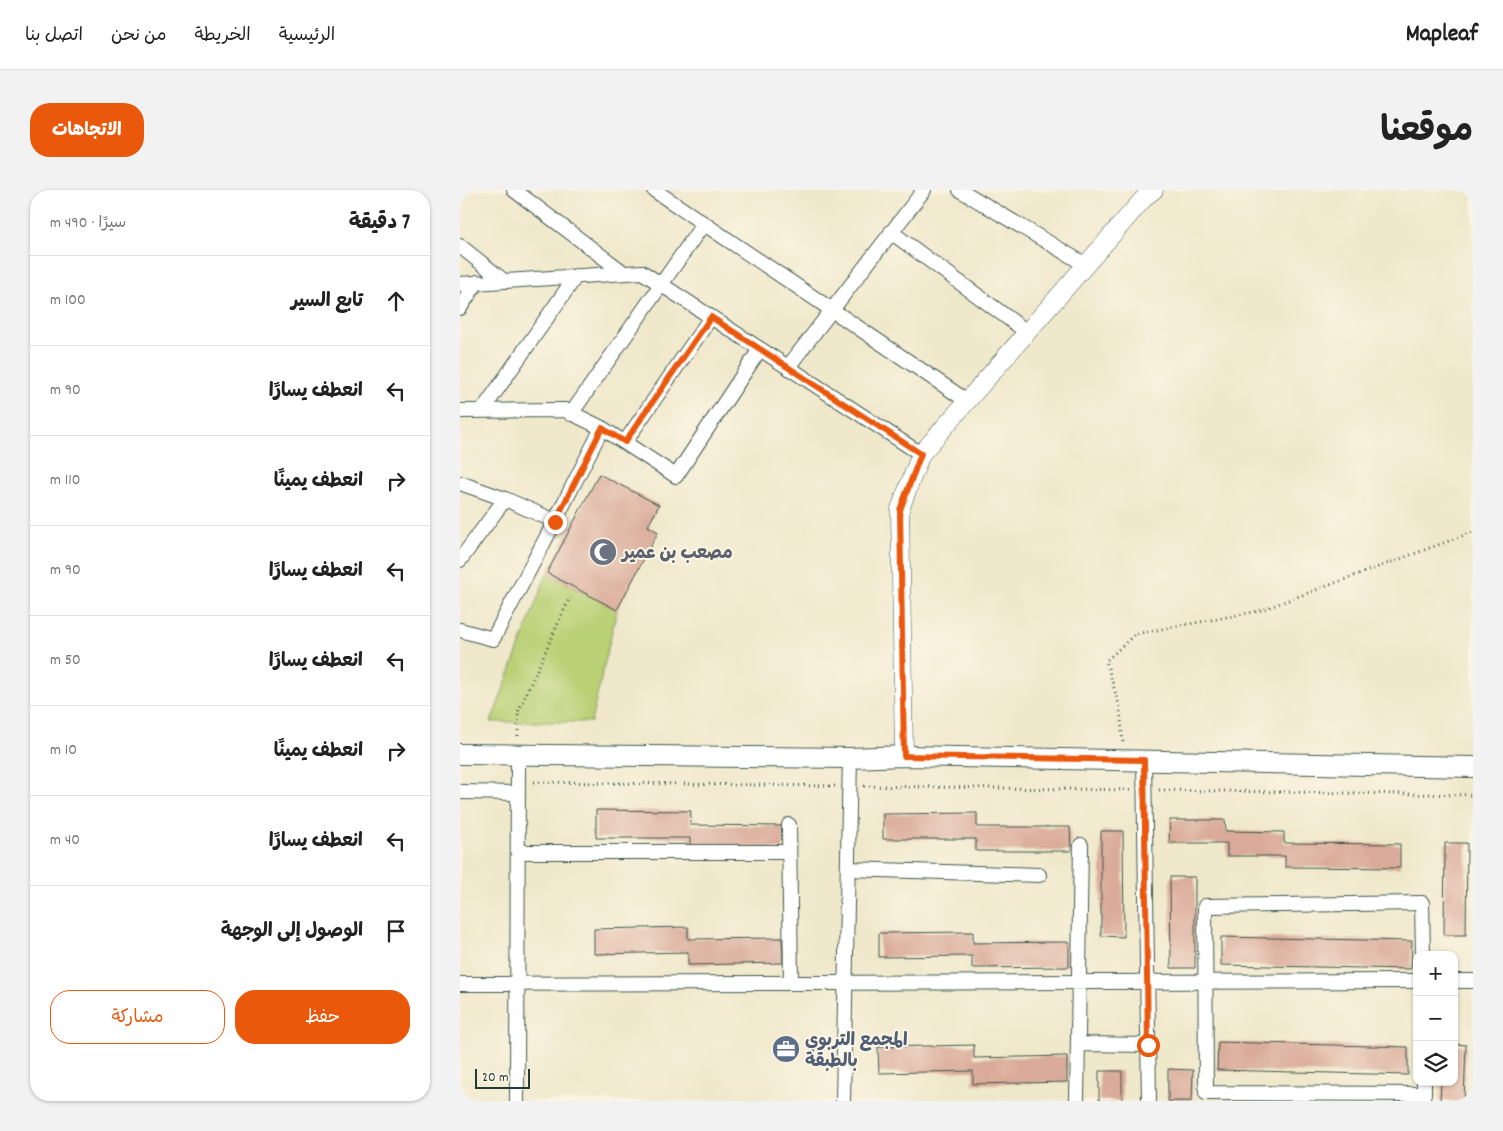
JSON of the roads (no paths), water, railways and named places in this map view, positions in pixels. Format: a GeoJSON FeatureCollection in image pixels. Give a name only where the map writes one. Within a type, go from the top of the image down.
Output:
{"type":"FeatureCollection","features":[{"type":"Feature","properties":{"kind":"main road"},"geometry":{"type":"LineString","coordinates":[[460,754],[850,758],[904,756],[1473,767]]}},
{"type":"Feature","properties":{"kind":"street"},"geometry":{"type":"LineString","coordinates":[[514,190],[624,273]]}},
{"type":"Feature","properties":{"kind":"street"},"geometry":{"type":"LineString","coordinates":[[654,190],[968,401]]}},
{"type":"Feature","properties":{"kind":"street"},"geometry":{"type":"LineString","coordinates":[[788,367],[924,190]]}},
{"type":"Feature","properties":{"kind":"street"},"geometry":{"type":"LineString","coordinates":[[960,190],[1086,265]]}},
{"type":"Feature","properties":{"kind":"street"},"geometry":{"type":"LineString","coordinates":[[904,756],[900,510],[921,454],[1149,192]]}},
{"type":"Feature","properties":{"kind":"street"},"geometry":{"type":"LineString","coordinates":[[571,414],[704,223]]}},
{"type":"Feature","properties":{"kind":"street"},"geometry":{"type":"LineString","coordinates":[[891,232],[1027,332]]}},
{"type":"Feature","properties":{"kind":"street"},"geometry":{"type":"LineString","coordinates":[[460,246],[504,281]]}},
{"type":"Feature","properties":{"kind":"street"},"geometry":{"type":"LineString","coordinates":[[460,284],[642,272],[921,454]]}},
{"type":"Feature","properties":{"kind":"street"},"geometry":{"type":"LineString","coordinates":[[482,411],[576,276]]}},
{"type":"Feature","properties":{"kind":"street"},"geometry":{"type":"LineString","coordinates":[[460,308],[477,282]]}},
{"type":"Feature","properties":{"kind":"street"},"geometry":{"type":"LineString","coordinates":[[625,442],[711,317]]}},
{"type":"Feature","properties":{"kind":"street"},"geometry":{"type":"LineString","coordinates":[[460,411],[565,410],[602,428],[676,476],[760,349]]}},
{"type":"Feature","properties":{"kind":"street"},"geometry":{"type":"LineString","coordinates":[[460,630],[493,639],[602,428]]}},
{"type":"Feature","properties":{"kind":"street"},"geometry":{"type":"LineString","coordinates":[[460,483],[505,499],[555,522]]}},
{"type":"Feature","properties":{"kind":"street"},"geometry":{"type":"LineString","coordinates":[[460,560],[505,499]]}},
{"type":"Feature","properties":{"kind":"street"},"geometry":{"type":"LineString","coordinates":[[517,1101],[518,754]]}},
{"type":"Feature","properties":{"kind":"street"},"geometry":{"type":"LineString","coordinates":[[844,1101],[850,758]]}},
{"type":"Feature","properties":{"kind":"street"},"geometry":{"type":"LineString","coordinates":[[1144,760],[1149,1101]]}},
{"type":"Feature","properties":{"kind":"street"},"geometry":{"type":"LineString","coordinates":[[460,792],[518,787]]}},
{"type":"Feature","properties":{"kind":"street"},"geometry":{"type":"LineString","coordinates":[[789,825],[791,983]]}},
{"type":"Feature","properties":{"kind":"street"},"geometry":{"type":"LineString","coordinates":[[1078,1101],[1081,845]]}},
{"type":"Feature","properties":{"kind":"street"},"geometry":{"type":"LineString","coordinates":[[518,852],[789,852]]}},
{"type":"Feature","properties":{"kind":"street"},"geometry":{"type":"LineString","coordinates":[[848,870],[1039,875]]}},
{"type":"Feature","properties":{"kind":"street"},"geometry":{"type":"LineString","coordinates":[[1423,951],[1422,903],[1205,906],[1206,1094],[1424,1094],[1424,1086]]}},
{"type":"Feature","properties":{"kind":"street"},"geometry":{"type":"LineString","coordinates":[[460,984],[1413,981]]}},
{"type":"Feature","properties":{"kind":"street"},"geometry":{"type":"LineString","coordinates":[[1458,981],[1473,981]]}},
{"type":"Feature","properties":{"kind":"street"},"geometry":{"type":"LineString","coordinates":[[1078,1044],[1148,1045]]}},
{"type":"Feature","properties":{"kind":"place","name":"مصعب بن عمير"},"geometry":{"type":"Point","coordinates":[603,552]}},
{"type":"Feature","properties":{"kind":"place","name":"المجمع التربوي بالطبقة"},"geometry":{"type":"Point","coordinates":[786,1049]}}]}
